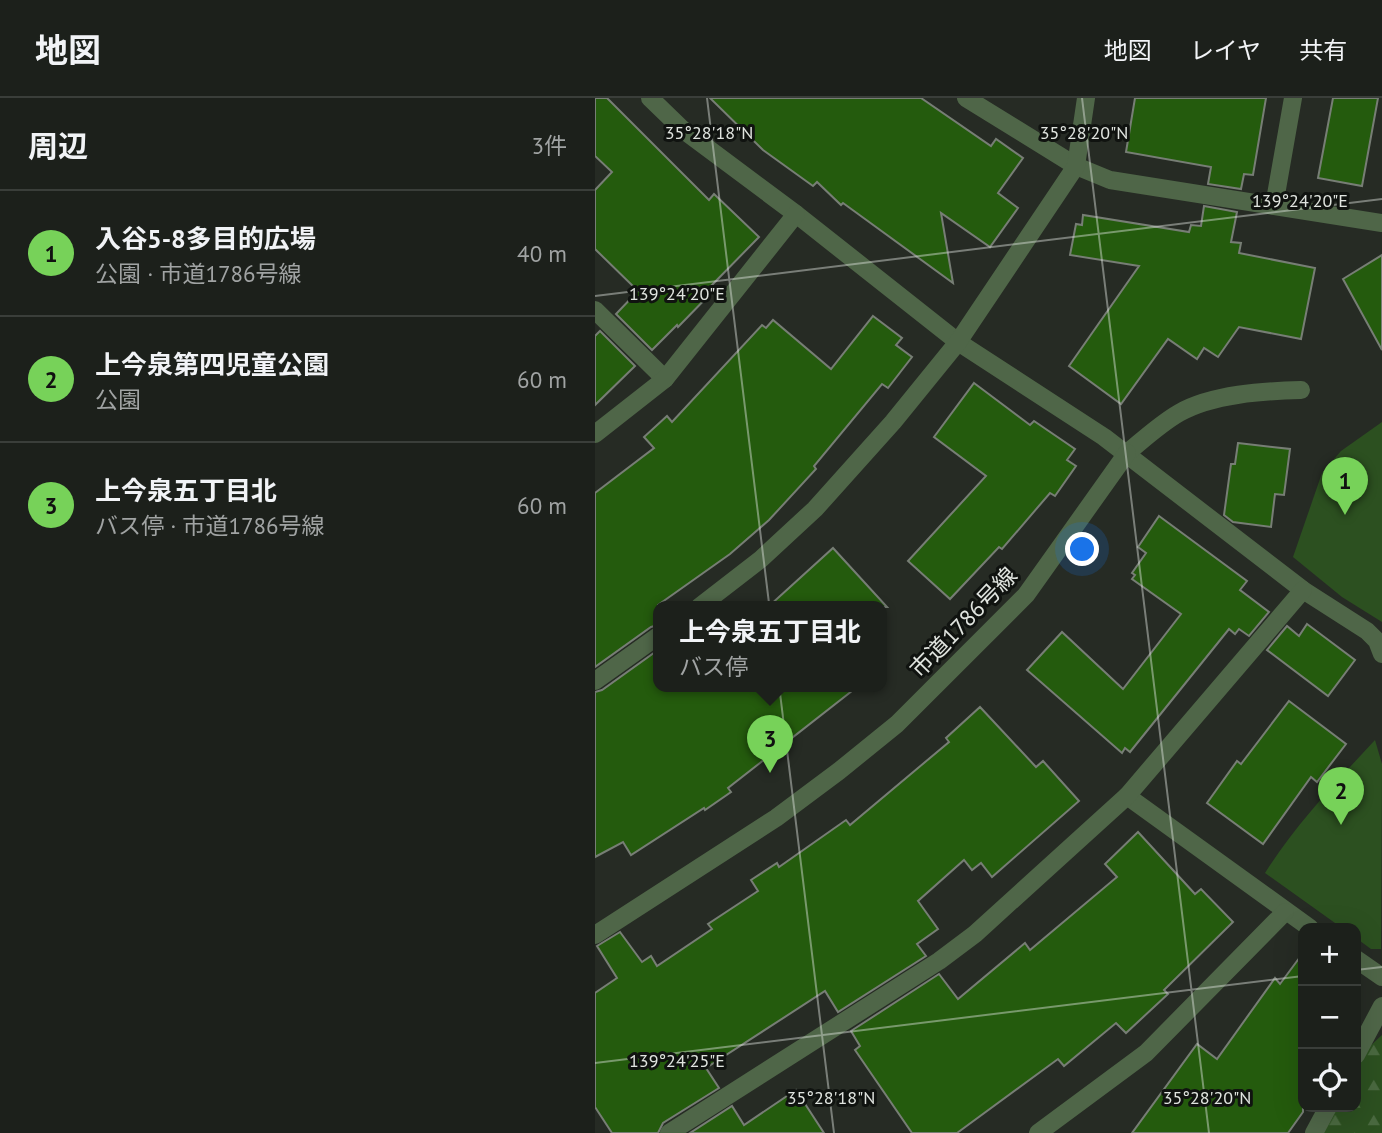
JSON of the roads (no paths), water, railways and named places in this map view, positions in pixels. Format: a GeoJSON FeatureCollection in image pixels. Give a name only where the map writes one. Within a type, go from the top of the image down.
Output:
{"type":"FeatureCollection","features":[{"type":"Feature","properties":{"kind":"street"},"geometry":{"type":"LineString","coordinates":[[650,98],[682,129],[796,214],[958,342],[1127,453],[1303,590],[1367,631],[1377,640],[1382,654]]}},
{"type":"Feature","properties":{"kind":"street"},"geometry":{"type":"LineString","coordinates":[[966,98],[1076,166],[1110,180],[1382,223]]}},
{"type":"Feature","properties":{"kind":"street"},"geometry":{"type":"LineString","coordinates":[[707,601],[761,559],[815,509],[893,422],[958,342],[1076,166],[1086,98]]}},
{"type":"Feature","properties":{"kind":"street"},"geometry":{"type":"LineString","coordinates":[[1274,206],[1293,98]]}},
{"type":"Feature","properties":{"kind":"street"},"geometry":{"type":"LineString","coordinates":[[595,434],[665,379],[796,214]]}},
{"type":"Feature","properties":{"kind":"street"},"geometry":{"type":"LineString","coordinates":[[595,310],[665,379]]}},
{"type":"Feature","properties":{"kind":"street","name":"市道1786号線"},"geometry":{"type":"LineString","coordinates":[[595,935],[776,818],[897,724],[1027,594],[1127,453],[1155,429],[1182,411],[1219,400],[1256,392],[1301,390]]}},
{"type":"Feature","properties":{"kind":"street"},"geometry":{"type":"LineString","coordinates":[[669,1133],[939,961],[975,934],[1127,796],[1303,590]]}},
{"type":"Feature","properties":{"kind":"street"},"geometry":{"type":"LineString","coordinates":[[595,681],[653,640]]}},
{"type":"Feature","properties":{"kind":"street"},"geometry":{"type":"LineString","coordinates":[[1127,796],[1302,923]]}},
{"type":"Feature","properties":{"kind":"street"},"geometry":{"type":"LineString","coordinates":[[1038,1133],[1146,1052],[1285,912]]}},
{"type":"Feature","properties":{"kind":"street"},"geometry":{"type":"LineString","coordinates":[[1361,962],[1382,977]]}},
{"type":"Feature","properties":{"kind":"street"},"geometry":{"type":"LineString","coordinates":[[1359,1049],[1382,1006]]}},
{"type":"Feature","properties":{"kind":"street"},"geometry":{"type":"LineString","coordinates":[[1314,1133],[1325,1112]]}},
{"type":"Feature","properties":{"kind":"place","name":"入谷5-8多目的広場"},"geometry":{"type":"Point","coordinates":[1345,515]}},
{"type":"Feature","properties":{"kind":"place","name":"上今泉五丁目北"},"geometry":{"type":"Point","coordinates":[770,773]}},
{"type":"Feature","properties":{"kind":"place","name":"上今泉第四児童公園"},"geometry":{"type":"Point","coordinates":[1341,825]}}]}
